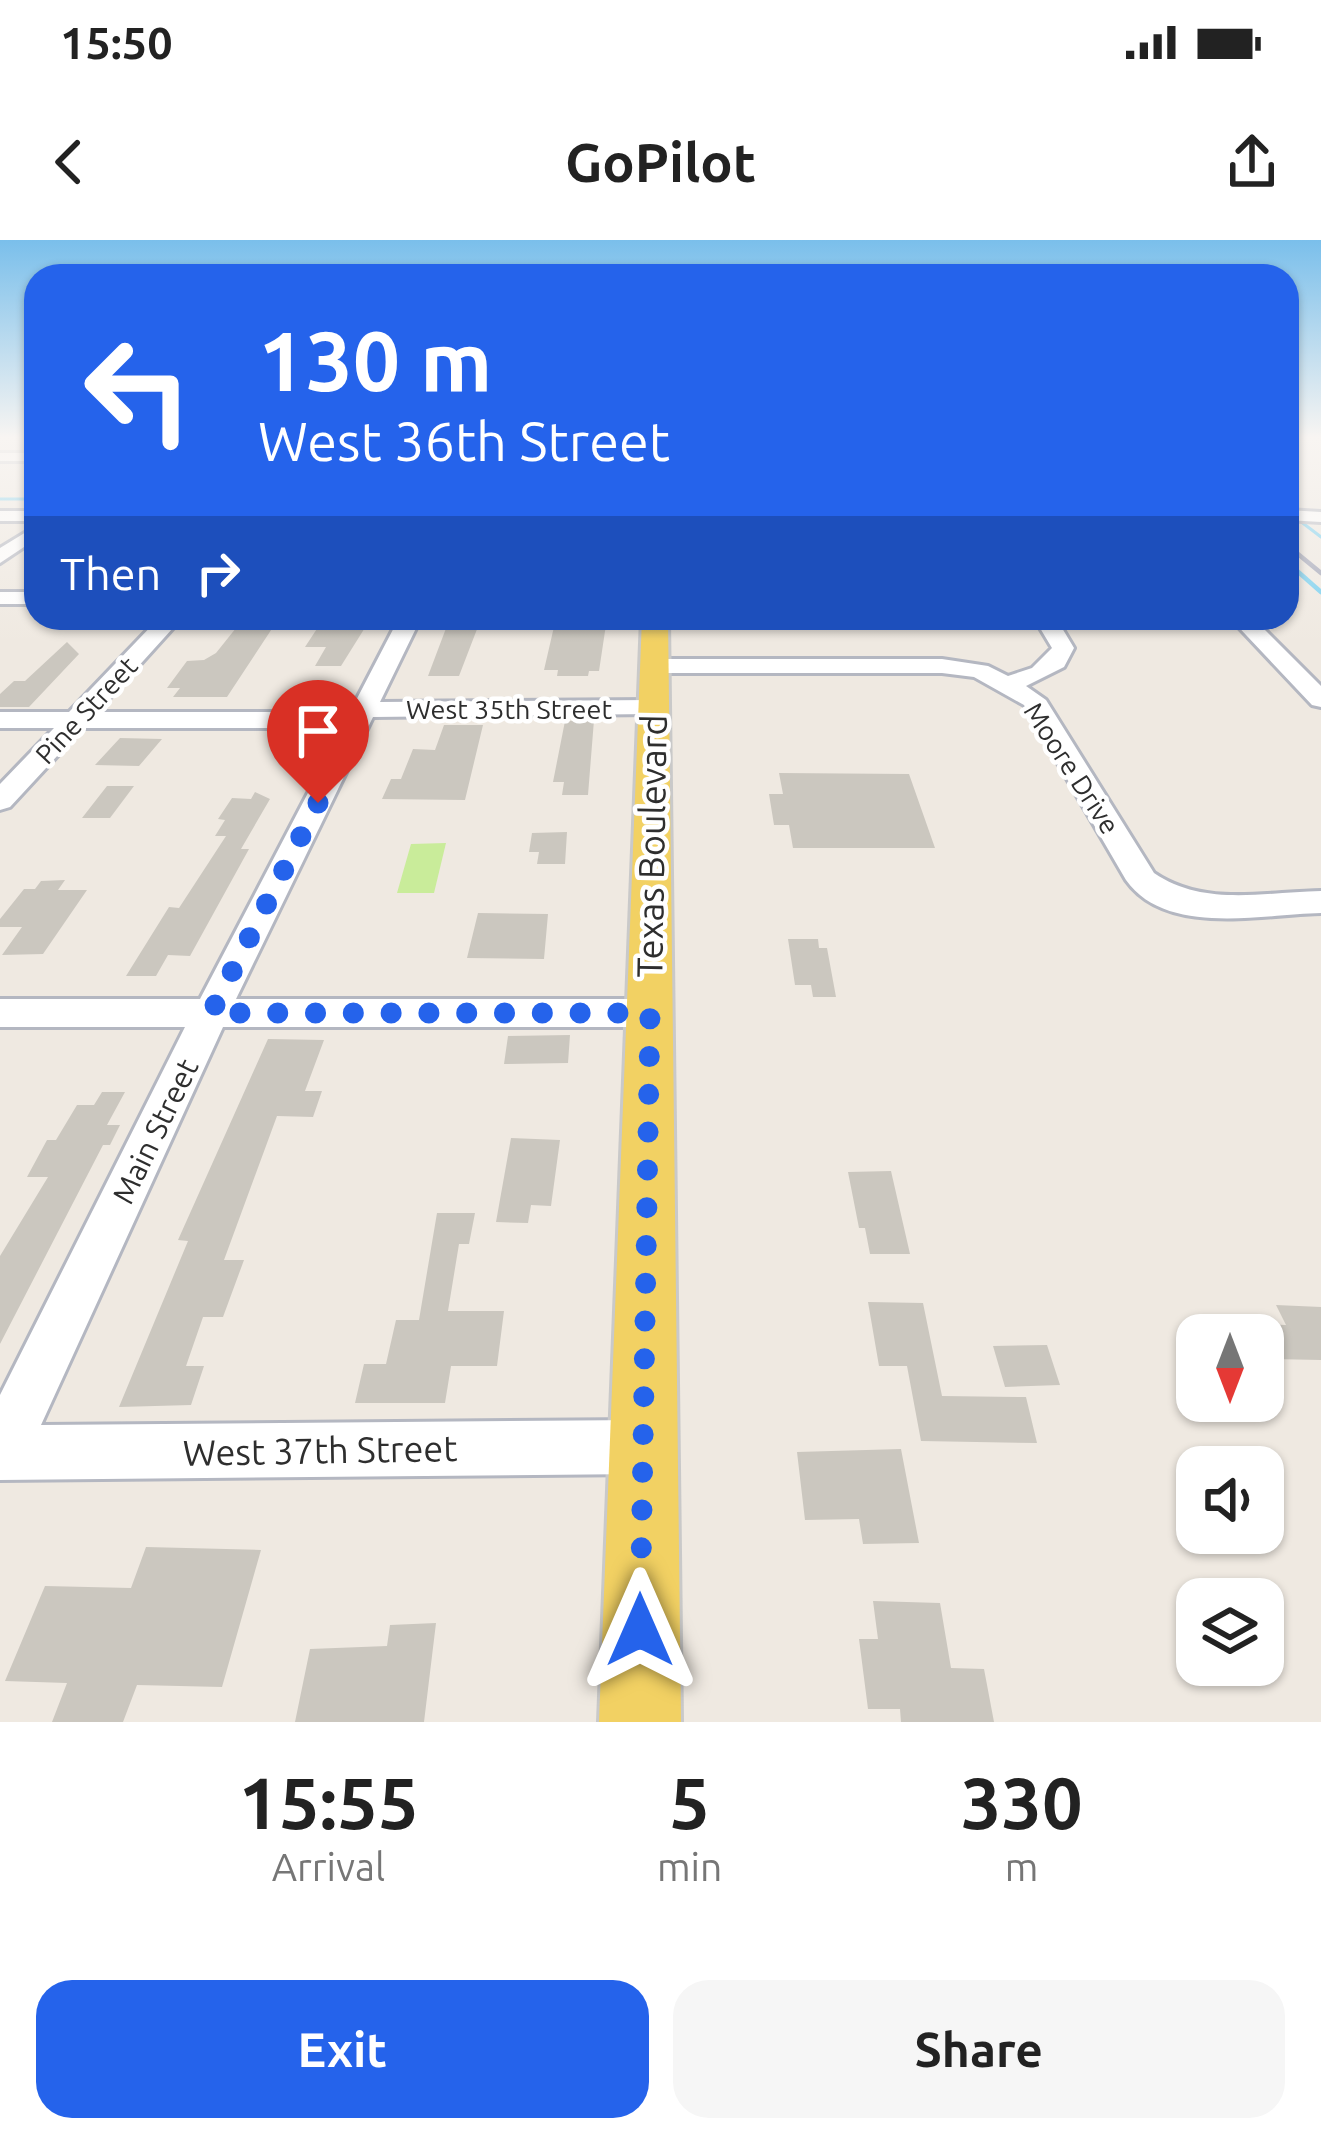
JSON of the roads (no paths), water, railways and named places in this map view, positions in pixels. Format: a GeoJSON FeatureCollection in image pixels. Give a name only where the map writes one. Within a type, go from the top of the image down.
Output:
{"type":"FeatureCollection","features":[{"type":"Feature","properties":{"kind":"main road","name":"Texas Boulevard"},"geometry":{"type":"LineString","coordinates":[[640,1722],[654,664]]}},
{"type":"Feature","properties":{"kind":"street","name":"Pine Street"},"geometry":{"type":"LineString","coordinates":[[0,801],[160,630]]}},
{"type":"Feature","properties":{"kind":"street","name":"Main Street"},"geometry":{"type":"LineString","coordinates":[[0,1453],[211,1013],[404,630]]}},
{"type":"Feature","properties":{"kind":"street"},"geometry":{"type":"LineString","coordinates":[[1010,684],[1056,662],[1063,648],[1052,630]]}},
{"type":"Feature","properties":{"kind":"street"},"geometry":{"type":"LineString","coordinates":[[1253,630],[1321,700]]}},
{"type":"Feature","properties":{"kind":"street","name":"West 35th Street"},"geometry":{"type":"LineString","coordinates":[[0,720],[364,715],[654,664]]}},
{"type":"Feature","properties":{"kind":"street","name":"Moore Drive"},"geometry":{"type":"LineString","coordinates":[[654,664],[942,666],[980,671],[1034,700],[1142,880],[1159,896],[1187,905],[1321,902]]}},
{"type":"Feature","properties":{"kind":"street"},"geometry":{"type":"LineString","coordinates":[[0,1013],[650,1013]]}},
{"type":"Feature","properties":{"kind":"street","name":"West 37th Street"},"geometry":{"type":"LineString","coordinates":[[0,1453],[641,1447]]}},
{"type":"Feature","properties":{"kind":"waterway"},"geometry":{"type":"LineString","coordinates":[[1299,520],[1321,537]]}},
{"type":"Feature","properties":{"kind":"waterway"},"geometry":{"type":"LineString","coordinates":[[1299,573],[1321,592]]}},
{"type":"Feature","properties":{"kind":"railway"},"geometry":{"type":"LineString","coordinates":[[1299,555],[1321,573]]}}]}
